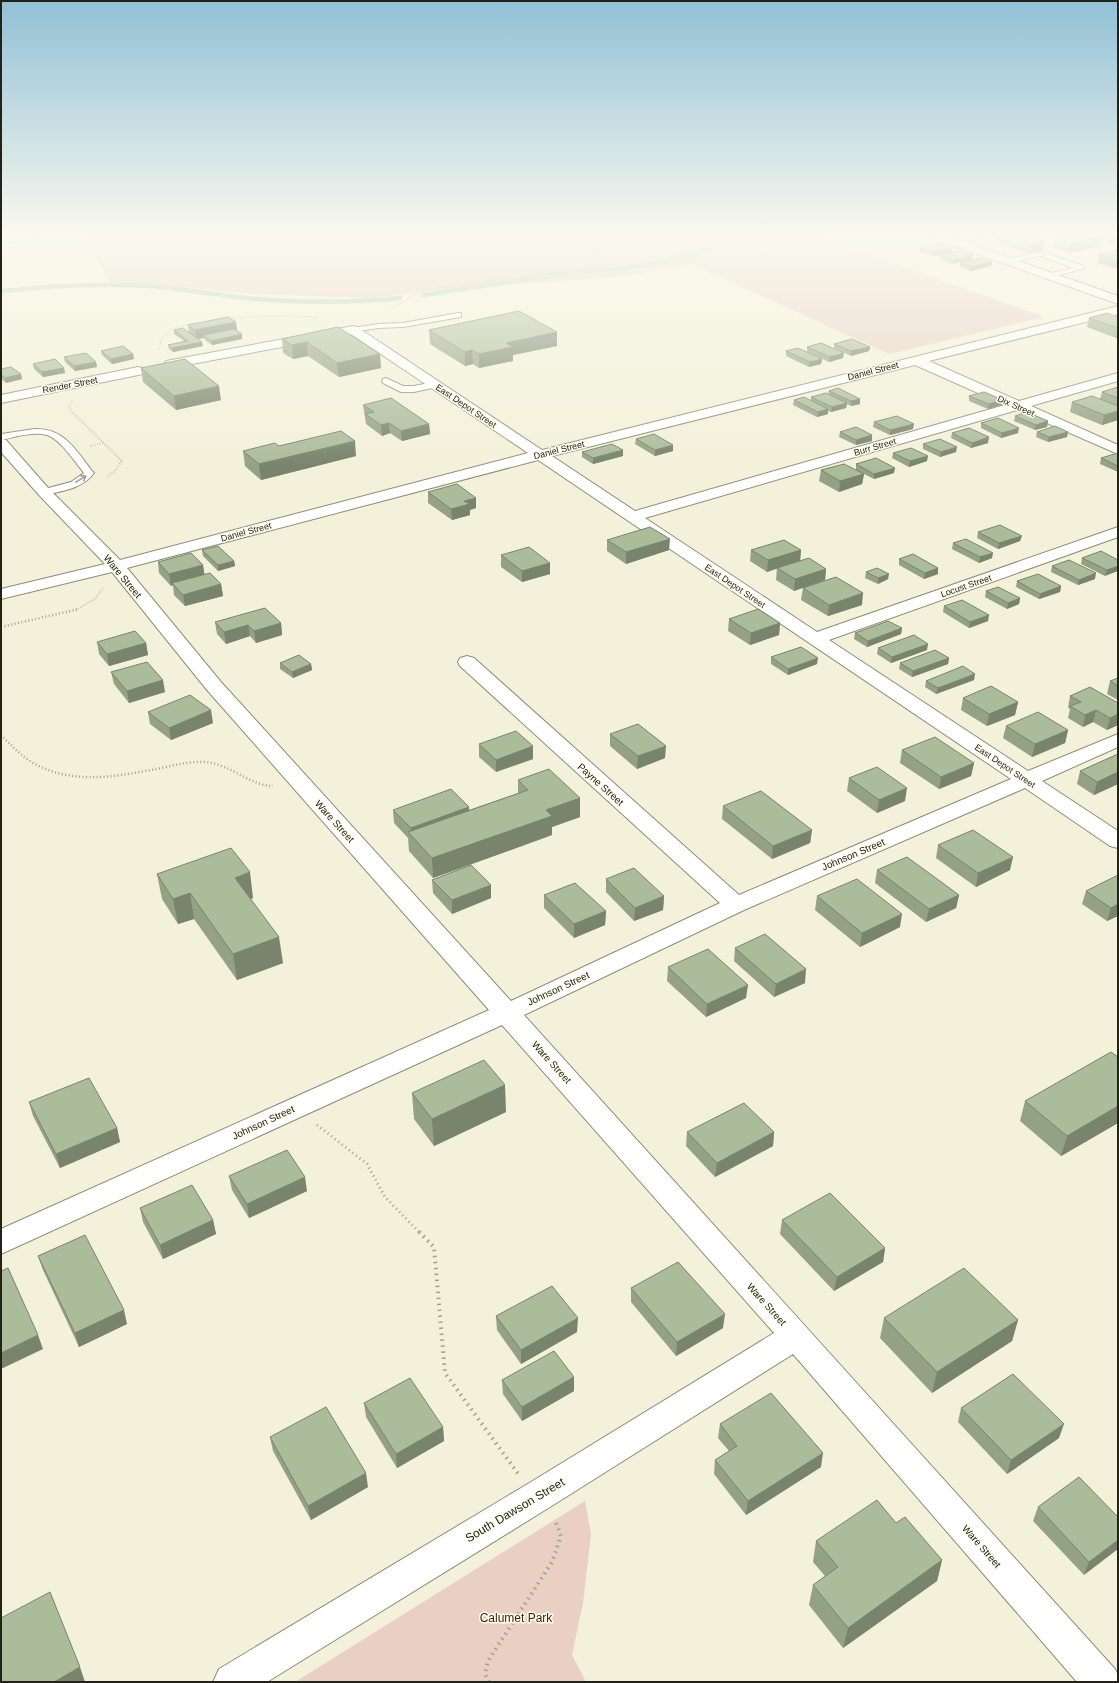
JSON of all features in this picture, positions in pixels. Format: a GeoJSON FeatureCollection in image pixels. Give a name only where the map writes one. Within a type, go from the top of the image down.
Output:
{"type":"FeatureCollection","features":[{"type":"Feature","properties":{"kind":"street","name":"Daniel Street"},"geometry":{"type":"LineString","coordinates":[[1,594],[110,575],[539,455],[1116,311]]}},
{"type":"Feature","properties":{"kind":"street"},"geometry":{"type":"LineString","coordinates":[[171,364],[353,330]]}},
{"type":"Feature","properties":{"kind":"street","name":"East Depot Street"},"geometry":{"type":"LineString","coordinates":[[353,330],[1118,841]]}},
{"type":"Feature","properties":{"kind":"street","name":"Dix Street"},"geometry":{"type":"LineString","coordinates":[[916,360],[1015,406],[1118,450]]}},
{"type":"Feature","properties":{"kind":"street","name":"Render Street"},"geometry":{"type":"LineString","coordinates":[[1,398],[138,371]]}},
{"type":"Feature","properties":{"kind":"street","name":"Burr Street"},"geometry":{"type":"LineString","coordinates":[[632,517],[1118,377]]}},
{"type":"Feature","properties":{"kind":"street","name":"Ware Street"},"geometry":{"type":"LineString","coordinates":[[1,442],[44,492],[110,575],[214,686],[508,1012],[1102,1682]]}},
{"type":"Feature","properties":{"kind":"street","name":"Locust Street"},"geometry":{"type":"LineString","coordinates":[[814,639],[1118,532]]}},
{"type":"Feature","properties":{"kind":"street","name":"Payne Street"},"geometry":{"type":"LineString","coordinates":[[467,662],[736,905]]}},
{"type":"Feature","properties":{"kind":"street","name":"Johnson Street"},"geometry":{"type":"LineString","coordinates":[[1,1242],[508,1012],[736,905],[1118,740]]}},
{"type":"Feature","properties":{"kind":"street","name":"South Dawson Street"},"geometry":{"type":"LineString","coordinates":[[232,1682],[796,1336]]}},
{"type":"Feature","properties":{"kind":"lane"},"geometry":{"type":"LineString","coordinates":[[353,330],[378,326],[403,325],[458,316]]}},
{"type":"Feature","properties":{"kind":"lane"},"geometry":{"type":"LineString","coordinates":[[386,381],[401,389],[414,389],[434,385]]}},
{"type":"Feature","properties":{"kind":"lane"},"geometry":{"type":"LineString","coordinates":[[1,437],[44,431],[53,434],[89,472],[85,478],[44,492]]}},
{"type":"Feature","properties":{"kind":"path"},"geometry":{"type":"LineString","coordinates":[[1,627],[79,609],[95,599],[110,575]]}},
{"type":"Feature","properties":{"kind":"path"},"geometry":{"type":"LineString","coordinates":[[1,735],[23,756],[41,769],[59,775],[88,779],[128,774],[188,763],[203,762],[224,767],[256,782],[270,786],[300,782]]}},
{"type":"Feature","properties":{"kind":"path"},"geometry":{"type":"LineString","coordinates":[[315,1123],[367,1164],[385,1196],[434,1247],[445,1373],[524,1481]]}},
{"type":"Feature","properties":{"kind":"path"},"geometry":{"type":"LineString","coordinates":[[489,1682],[486,1674],[488,1661],[552,1562],[561,1536],[552,1512]]}},
{"type":"Feature","properties":{"kind":"green space"},"geometry":{"type":"Polygon","coordinates":[[[793,311],[1026,311],[1044,317],[889,354],[793,311]]]}},
{"type":"Feature","properties":{"kind":"green space","name":"Calumet Park"},"geometry":{"type":"Polygon","coordinates":[[[585,1501],[591,1534],[583,1603],[572,1655],[586,1682],[295,1682],[585,1501]]]}},
{"type":"Feature","properties":{"kind":"building"},"geometry":{"type":"Polygon","coordinates":[[[519,311],[557,332],[506,343],[513,347],[479,354],[472,350],[465,352],[429,330],[519,311]]]}},
{"type":"Feature","properties":{"kind":"building"},"geometry":{"type":"Polygon","coordinates":[[[1107,313],[1118,317],[1118,328],[1089,318],[1107,313]]]}},
{"type":"Feature","properties":{"kind":"building"},"geometry":{"type":"Polygon","coordinates":[[[228,317],[236,322],[195,330],[188,325],[228,317]]]}},
{"type":"Feature","properties":{"kind":"building"},"geometry":{"type":"Polygon","coordinates":[[[338,327],[380,354],[337,363],[307,342],[292,345],[282,339],[338,327]]]}},
{"type":"Feature","properties":{"kind":"building"},"geometry":{"type":"Polygon","coordinates":[[[183,328],[202,342],[172,348],[168,345],[188,341],[174,330],[183,328]]]}},
{"type":"Feature","properties":{"kind":"building"},"geometry":{"type":"Polygon","coordinates":[[[234,329],[242,334],[211,341],[204,335],[234,329]]]}},
{"type":"Feature","properties":{"kind":"building"},"geometry":{"type":"Polygon","coordinates":[[[852,339],[870,347],[851,351],[834,344],[852,339]]]}},
{"type":"Feature","properties":{"kind":"building"},"geometry":{"type":"Polygon","coordinates":[[[821,343],[844,353],[830,357],[807,347],[821,343]]]}},
{"type":"Feature","properties":{"kind":"building"},"geometry":{"type":"Polygon","coordinates":[[[123,346],[133,354],[111,359],[101,351],[123,346]]]}},
{"type":"Feature","properties":{"kind":"building"},"geometry":{"type":"Polygon","coordinates":[[[798,348],[822,359],[810,362],[786,351],[798,348]]]}},
{"type":"Feature","properties":{"kind":"building"},"geometry":{"type":"Polygon","coordinates":[[[86,353],[96,362],[74,366],[64,357],[86,353]]]}},
{"type":"Feature","properties":{"kind":"building"},"geometry":{"type":"Polygon","coordinates":[[[55,359],[64,368],[42,372],[33,364],[55,359]]]}},
{"type":"Feature","properties":{"kind":"building"},"geometry":{"type":"Polygon","coordinates":[[[185,359],[219,386],[174,396],[141,368],[185,359]]]}},
{"type":"Feature","properties":{"kind":"building"},"geometry":{"type":"Polygon","coordinates":[[[11,367],[21,374],[5,378],[1,375],[1,369],[11,367]]]}},
{"type":"Feature","properties":{"kind":"building"},"geometry":{"type":"Polygon","coordinates":[[[1118,387],[1118,398],[1102,392],[1118,387]]]}},
{"type":"Feature","properties":{"kind":"building"},"geometry":{"type":"Polygon","coordinates":[[[838,388],[860,399],[851,401],[829,391],[838,388]]]}},
{"type":"Feature","properties":{"kind":"building"},"geometry":{"type":"Polygon","coordinates":[[[984,392],[1003,400],[989,404],[969,396],[984,392]]]}},
{"type":"Feature","properties":{"kind":"building"},"geometry":{"type":"Polygon","coordinates":[[[826,393],[847,403],[832,407],[811,397],[826,393]]]}},
{"type":"Feature","properties":{"kind":"building"},"geometry":{"type":"Polygon","coordinates":[[[1092,396],[1118,406],[1118,411],[1104,415],[1072,402],[1092,396]]]}},
{"type":"Feature","properties":{"kind":"building"},"geometry":{"type":"Polygon","coordinates":[[[804,397],[828,409],[818,412],[794,400],[804,397]]]}},
{"type":"Feature","properties":{"kind":"building"},"geometry":{"type":"Polygon","coordinates":[[[391,398],[429,424],[401,431],[389,423],[381,425],[365,414],[374,412],[363,405],[391,398]]]}},
{"type":"Feature","properties":{"kind":"building"},"geometry":{"type":"Polygon","coordinates":[[[1027,412],[1048,421],[1036,425],[1015,416],[1027,412]]]}},
{"type":"Feature","properties":{"kind":"building"},"geometry":{"type":"Polygon","coordinates":[[[897,416],[914,424],[890,430],[874,422],[897,416]]]}},
{"type":"Feature","properties":{"kind":"building"},"geometry":{"type":"Polygon","coordinates":[[[998,418],[1019,428],[1002,433],[981,423],[998,418]]]}},
{"type":"Feature","properties":{"kind":"building"},"geometry":{"type":"Polygon","coordinates":[[[1055,426],[1068,432],[1049,437],[1037,432],[1055,426]]]}},
{"type":"Feature","properties":{"kind":"building"},"geometry":{"type":"Polygon","coordinates":[[[856,427],[872,435],[856,440],[840,432],[856,427]]]}},
{"type":"Feature","properties":{"kind":"building"},"geometry":{"type":"Polygon","coordinates":[[[969,428],[989,437],[972,443],[952,433],[969,428]]]}},
{"type":"Feature","properties":{"kind":"building"},"geometry":{"type":"Polygon","coordinates":[[[341,431],[355,441],[259,464],[243,451],[275,443],[279,446],[341,431]]]}},
{"type":"Feature","properties":{"kind":"building"},"geometry":{"type":"Polygon","coordinates":[[[654,434],[673,445],[655,450],[636,439],[654,434]]]}},
{"type":"Feature","properties":{"kind":"building"},"geometry":{"type":"Polygon","coordinates":[[[940,439],[957,447],[941,452],[923,444],[940,439]]]}},
{"type":"Feature","properties":{"kind":"building"},"geometry":{"type":"Polygon","coordinates":[[[612,444],[623,450],[593,458],[582,452],[612,444]]]}},
{"type":"Feature","properties":{"kind":"building"},"geometry":{"type":"Polygon","coordinates":[[[911,448],[928,456],[910,461],[893,453],[911,448]]]}},
{"type":"Feature","properties":{"kind":"building"},"geometry":{"type":"Polygon","coordinates":[[[1118,453],[1118,466],[1101,458],[1118,453]]]}},
{"type":"Feature","properties":{"kind":"building"},"geometry":{"type":"Polygon","coordinates":[[[876,458],[895,468],[874,474],[856,464],[876,458]]]}},
{"type":"Feature","properties":{"kind":"building"},"geometry":{"type":"Polygon","coordinates":[[[844,464],[864,474],[840,481],[821,470],[844,464]]]}},
{"type":"Feature","properties":{"kind":"building"},"geometry":{"type":"Polygon","coordinates":[[[457,484],[476,498],[464,501],[470,504],[451,509],[428,492],[457,484]]]}},
{"type":"Feature","properties":{"kind":"building"},"geometry":{"type":"Polygon","coordinates":[[[1000,525],[1022,536],[999,543],[978,532],[1000,525]]]}},
{"type":"Feature","properties":{"kind":"building"},"geometry":{"type":"Polygon","coordinates":[[[650,527],[670,539],[626,552],[607,540],[650,527]]]}},
{"type":"Feature","properties":{"kind":"building"},"geometry":{"type":"Polygon","coordinates":[[[966,539],[993,553],[980,557],[953,543],[966,539]]]}},
{"type":"Feature","properties":{"kind":"building"},"geometry":{"type":"Polygon","coordinates":[[[784,540],[801,550],[768,560],[751,550],[784,540]]]}},
{"type":"Feature","properties":{"kind":"building"},"geometry":{"type":"Polygon","coordinates":[[[218,546],[234,561],[218,565],[202,550],[218,546]]]}},
{"type":"Feature","properties":{"kind":"building"},"geometry":{"type":"Polygon","coordinates":[[[529,547],[550,563],[522,571],[501,555],[529,547]]]}},
{"type":"Feature","properties":{"kind":"building"},"geometry":{"type":"Polygon","coordinates":[[[1101,551],[1118,560],[1118,566],[1107,570],[1082,558],[1101,551]]]}},
{"type":"Feature","properties":{"kind":"building"},"geometry":{"type":"Polygon","coordinates":[[[191,553],[203,565],[169,574],[158,562],[191,553]]]}},
{"type":"Feature","properties":{"kind":"building"},"geometry":{"type":"Polygon","coordinates":[[[913,554],[938,568],[925,573],[899,559],[913,554]]]}},
{"type":"Feature","properties":{"kind":"building"},"geometry":{"type":"Polygon","coordinates":[[[809,558],[826,569],[795,579],[777,568],[809,558]]]}},
{"type":"Feature","properties":{"kind":"building"},"geometry":{"type":"Polygon","coordinates":[[[1069,560],[1096,573],[1079,580],[1052,566],[1069,560]]]}},
{"type":"Feature","properties":{"kind":"building"},"geometry":{"type":"Polygon","coordinates":[[[877,568],[889,574],[878,578],[866,572],[877,568]]]}},
{"type":"Feature","properties":{"kind":"building"},"geometry":{"type":"Polygon","coordinates":[[[210,573],[221,584],[183,595],[172,583],[210,573]]]}},
{"type":"Feature","properties":{"kind":"building"},"geometry":{"type":"Polygon","coordinates":[[[1038,574],[1061,586],[1040,594],[1017,581],[1038,574]]]}},
{"type":"Feature","properties":{"kind":"building"},"geometry":{"type":"Polygon","coordinates":[[[836,577],[863,593],[829,605],[803,588],[836,577]]]}},
{"type":"Feature","properties":{"kind":"building"},"geometry":{"type":"Polygon","coordinates":[[[998,587],[1020,598],[1008,603],[986,591],[998,587]]]}},
{"type":"Feature","properties":{"kind":"building"},"geometry":{"type":"Polygon","coordinates":[[[962,600],[989,615],[970,622],[944,606],[962,600]]]}},
{"type":"Feature","properties":{"kind":"building"},"geometry":{"type":"Polygon","coordinates":[[[265,608],[281,623],[254,631],[248,625],[224,632],[215,622],[265,608]]]}},
{"type":"Feature","properties":{"kind":"building"},"geometry":{"type":"Polygon","coordinates":[[[758,609],[780,623],[751,633],[729,619],[758,609]]]}},
{"type":"Feature","properties":{"kind":"building"},"geometry":{"type":"Polygon","coordinates":[[[888,621],[902,628],[868,641],[855,633],[888,621]]]}},
{"type":"Feature","properties":{"kind":"building"},"geometry":{"type":"Polygon","coordinates":[[[135,631],[146,643],[107,654],[97,642],[135,631]]]}},
{"type":"Feature","properties":{"kind":"building"},"geometry":{"type":"Polygon","coordinates":[[[914,635],[928,644],[892,657],[878,648],[914,635]]]}},
{"type":"Feature","properties":{"kind":"building"},"geometry":{"type":"Polygon","coordinates":[[[801,647],[818,658],[788,669],[771,657],[801,647]]]}},
{"type":"Feature","properties":{"kind":"building"},"geometry":{"type":"Polygon","coordinates":[[[935,650],[949,658],[913,671],[900,663],[935,650]]]}},
{"type":"Feature","properties":{"kind":"building"},"geometry":{"type":"Polygon","coordinates":[[[299,655],[311,664],[292,672],[280,663],[299,655]]]}},
{"type":"Feature","properties":{"kind":"building"},"geometry":{"type":"Polygon","coordinates":[[[147,662],[163,680],[127,691],[111,672],[147,662]]]}},
{"type":"Feature","properties":{"kind":"building"},"geometry":{"type":"Polygon","coordinates":[[[963,666],[975,674],[938,688],[926,681],[963,666]]]}},
{"type":"Feature","properties":{"kind":"building"},"geometry":{"type":"Polygon","coordinates":[[[1118,678],[1118,686],[1110,681],[1118,678]]]}},
{"type":"Feature","properties":{"kind":"building"},"geometry":{"type":"Polygon","coordinates":[[[991,686],[1018,702],[989,714],[963,698],[991,686]]]}},
{"type":"Feature","properties":{"kind":"building"},"geometry":{"type":"Polygon","coordinates":[[[1090,687],[1118,703],[1118,714],[1110,718],[1096,710],[1085,715],[1070,706],[1081,702],[1070,696],[1090,687]]]}},
{"type":"Feature","properties":{"kind":"building"},"geometry":{"type":"Polygon","coordinates":[[[190,695],[211,710],[169,728],[148,712],[190,695]]]}},
{"type":"Feature","properties":{"kind":"building"},"geometry":{"type":"Polygon","coordinates":[[[1038,712],[1068,730],[1035,744],[1006,726],[1038,712]]]}},
{"type":"Feature","properties":{"kind":"building"},"geometry":{"type":"Polygon","coordinates":[[[638,724],[666,746],[638,756],[610,734],[638,724]]]}},
{"type":"Feature","properties":{"kind":"building"},"geometry":{"type":"Polygon","coordinates":[[[516,731],[533,746],[496,760],[479,744],[516,731]]]}},
{"type":"Feature","properties":{"kind":"building"},"geometry":{"type":"Polygon","coordinates":[[[935,737],[974,763],[941,777],[902,750],[935,737]]]}},
{"type":"Feature","properties":{"kind":"building"},"geometry":{"type":"Polygon","coordinates":[[[1118,754],[1118,772],[1097,782],[1080,771],[1118,754]]]}},
{"type":"Feature","properties":{"kind":"building"},"geometry":{"type":"Polygon","coordinates":[[[877,767],[907,788],[879,800],[849,778],[877,767]]]}},
{"type":"Feature","properties":{"kind":"building"},"geometry":{"type":"Polygon","coordinates":[[[549,769],[580,798],[546,810],[552,816],[432,858],[408,832],[528,790],[518,780],[549,769]]]}},
{"type":"Feature","properties":{"kind":"building"},"geometry":{"type":"Polygon","coordinates":[[[451,789],[469,807],[411,828],[393,810],[451,789]]]}},
{"type":"Feature","properties":{"kind":"building"},"geometry":{"type":"Polygon","coordinates":[[[761,791],[812,830],[773,846],[723,806],[761,791]]]}},
{"type":"Feature","properties":{"kind":"building"},"geometry":{"type":"Polygon","coordinates":[[[973,830],[1013,857],[978,873],[938,845],[973,830]]]}},
{"type":"Feature","properties":{"kind":"building"},"geometry":{"type":"Polygon","coordinates":[[[231,848],[250,872],[235,878],[279,937],[233,954],[190,893],[173,899],[157,874],[231,848]]]}},
{"type":"Feature","properties":{"kind":"building"},"geometry":{"type":"Polygon","coordinates":[[[907,857],[959,895],[929,909],[877,870],[907,857]]]}},
{"type":"Feature","properties":{"kind":"building"},"geometry":{"type":"Polygon","coordinates":[[[471,865],[491,885],[452,900],[432,880],[471,865]]]}},
{"type":"Feature","properties":{"kind":"building"},"geometry":{"type":"Polygon","coordinates":[[[634,868],[664,896],[635,908],[606,879],[634,868]]]}},
{"type":"Feature","properties":{"kind":"building"},"geometry":{"type":"Polygon","coordinates":[[[1118,875],[1118,904],[1111,908],[1086,891],[1118,875]]]}},
{"type":"Feature","properties":{"kind":"building"},"geometry":{"type":"Polygon","coordinates":[[[857,879],[902,914],[862,933],[817,896],[857,879]]]}},
{"type":"Feature","properties":{"kind":"building"},"geometry":{"type":"Polygon","coordinates":[[[575,883],[606,911],[574,924],[544,895],[575,883]]]}},
{"type":"Feature","properties":{"kind":"building"},"geometry":{"type":"Polygon","coordinates":[[[765,934],[806,969],[776,984],[735,948],[765,934]]]}},
{"type":"Feature","properties":{"kind":"building"},"geometry":{"type":"Polygon","coordinates":[[[708,949],[748,985],[707,1004],[668,967],[708,949]]]}},
{"type":"Feature","properties":{"kind":"building"},"geometry":{"type":"Polygon","coordinates":[[[1111,1052],[1118,1057],[1118,1106],[1067,1136],[1025,1101],[1111,1052]]]}},
{"type":"Feature","properties":{"kind":"building"},"geometry":{"type":"Polygon","coordinates":[[[484,1060],[505,1085],[432,1119],[412,1093],[484,1060]]]}},
{"type":"Feature","properties":{"kind":"building"},"geometry":{"type":"Polygon","coordinates":[[[89,1078],[117,1128],[56,1154],[29,1102],[89,1078]]]}},
{"type":"Feature","properties":{"kind":"building"},"geometry":{"type":"Polygon","coordinates":[[[744,1103],[774,1132],[717,1163],[687,1132],[744,1103]]]}},
{"type":"Feature","properties":{"kind":"building"},"geometry":{"type":"Polygon","coordinates":[[[287,1150],[305,1177],[247,1204],[229,1176],[287,1150]]]}},
{"type":"Feature","properties":{"kind":"building"},"geometry":{"type":"Polygon","coordinates":[[[192,1185],[213,1220],[160,1245],[140,1208],[192,1185]]]}},
{"type":"Feature","properties":{"kind":"building"},"geometry":{"type":"Polygon","coordinates":[[[830,1193],[885,1248],[837,1277],[782,1220],[830,1193]]]}},
{"type":"Feature","properties":{"kind":"building"},"geometry":{"type":"Polygon","coordinates":[[[85,1235],[124,1310],[75,1333],[38,1256],[85,1235]]]}},
{"type":"Feature","properties":{"kind":"building"},"geometry":{"type":"Polygon","coordinates":[[[678,1262],[725,1314],[677,1342],[631,1288],[678,1262]]]}},
{"type":"Feature","properties":{"kind":"building"},"geometry":{"type":"Polygon","coordinates":[[[8,1268],[38,1335],[1,1353],[1,1271],[8,1268]]]}},
{"type":"Feature","properties":{"kind":"building"},"geometry":{"type":"Polygon","coordinates":[[[964,1268],[1018,1320],[937,1372],[884,1318],[964,1268]]]}},
{"type":"Feature","properties":{"kind":"building"},"geometry":{"type":"Polygon","coordinates":[[[552,1286],[578,1318],[521,1350],[496,1316],[552,1286]]]}},
{"type":"Feature","properties":{"kind":"building"},"geometry":{"type":"Polygon","coordinates":[[[554,1351],[574,1377],[522,1407],[502,1380],[554,1351]]]}},
{"type":"Feature","properties":{"kind":"building"},"geometry":{"type":"Polygon","coordinates":[[[1013,1374],[1064,1424],[1011,1460],[961,1408],[1013,1374]]]}},
{"type":"Feature","properties":{"kind":"building"},"geometry":{"type":"Polygon","coordinates":[[[410,1378],[443,1427],[396,1454],[364,1403],[410,1378]]]}},
{"type":"Feature","properties":{"kind":"building"},"geometry":{"type":"Polygon","coordinates":[[[771,1393],[823,1453],[748,1501],[715,1460],[737,1446],[720,1424],[771,1393]]]}},
{"type":"Feature","properties":{"kind":"building"},"geometry":{"type":"Polygon","coordinates":[[[326,1407],[366,1473],[308,1506],[270,1437],[326,1407]]]}},
{"type":"Feature","properties":{"kind":"building"},"geometry":{"type":"Polygon","coordinates":[[[1079,1477],[1118,1517],[1118,1540],[1089,1562],[1038,1507],[1079,1477]]]}},
{"type":"Feature","properties":{"kind":"building"},"geometry":{"type":"Polygon","coordinates":[[[877,1500],[896,1523],[905,1517],[942,1560],[848,1628],[813,1585],[838,1567],[816,1541],[877,1500]]]}},
{"type":"Feature","properties":{"kind":"building"},"geometry":{"type":"Polygon","coordinates":[[[50,1592],[80,1667],[54,1682],[1,1682],[1,1618],[50,1592]]]}}]}
